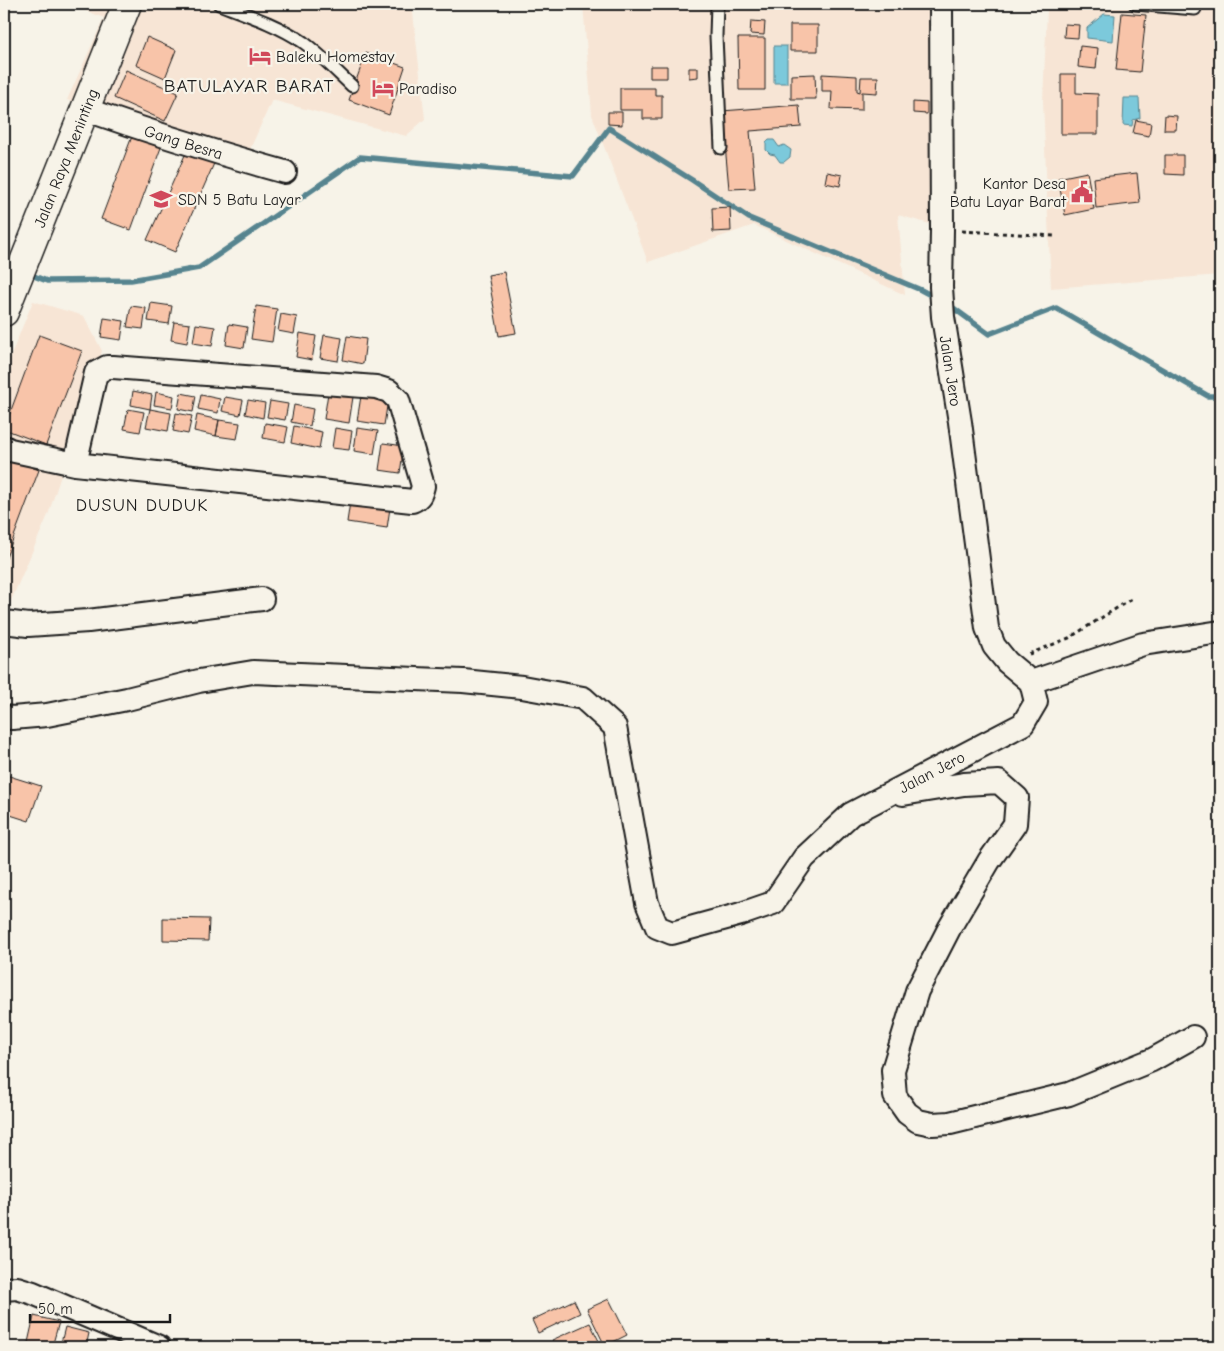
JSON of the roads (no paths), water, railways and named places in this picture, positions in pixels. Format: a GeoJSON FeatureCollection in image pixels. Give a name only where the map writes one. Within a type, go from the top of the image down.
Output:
{"type":"FeatureCollection","features":[{"type":"Feature","properties":{"kind":"highway","name":"Jalan Raya Meninting"},"geometry":{"type":"LineString","coordinates":[[4,312],[127,4]]}},
{"type":"Feature","properties":{"kind":"street","name":"Jalan Jero"},"geometry":{"type":"LineString","coordinates":[[885,797],[1023,724],[1036,702],[1031,682],[1007,662],[994,646],[988,628],[960,422],[943,318],[941,287],[940,4]]}},
{"type":"Feature","properties":{"kind":"street","name":"Gang Besra"},"geometry":{"type":"LineString","coordinates":[[84,109],[209,151],[285,172]]}},
{"type":"Feature","properties":{"kind":"street"},"geometry":{"type":"LineString","coordinates":[[4,447],[10,450],[75,464],[412,501],[421,494],[423,486],[398,400],[389,391],[376,387],[112,367],[107,367],[96,374],[75,464]]}},
{"type":"Feature","properties":{"kind":"street"},"geometry":{"type":"LineString","coordinates":[[4,622],[28,625],[88,621],[262,599]]}},
{"type":"Feature","properties":{"kind":"street"},"geometry":{"type":"LineString","coordinates":[[1031,682],[1143,644],[1220,632]]}},
{"type":"Feature","properties":{"kind":"street"},"geometry":{"type":"LineString","coordinates":[[4,717],[47,715],[200,681],[253,672],[464,681],[522,687],[583,698],[615,727],[647,903],[657,927],[672,933],[773,903],[804,858],[851,814],[885,797]]}},
{"type":"Feature","properties":{"kind":"street","name":"Jalan Jero"},"geometry":{"type":"LineString","coordinates":[[885,797],[964,784],[999,782],[1018,798],[1015,824],[989,861],[950,926],[917,992],[893,1070],[895,1096],[907,1113],[918,1121],[932,1124],[950,1123],[1069,1094],[1152,1060],[1193,1037]]}},
{"type":"Feature","properties":{"kind":"street"},"geometry":{"type":"LineString","coordinates":[[4,1289],[17,1288],[33,1293],[159,1347]]}},
{"type":"Feature","properties":{"kind":"lane"},"geometry":{"type":"LineString","coordinates":[[219,4],[275,26],[302,42],[321,56],[352,86]]}},
{"type":"Feature","properties":{"kind":"lane"},"geometry":{"type":"LineString","coordinates":[[717,4],[716,36],[720,148]]}},
{"type":"Feature","properties":{"kind":"lane"},"geometry":{"type":"LineString","coordinates":[[1135,4],[1194,9]]}},
{"type":"Feature","properties":{"kind":"water"},"geometry":{"type":"Polygon","coordinates":[[[1104,14],[1115,15],[1113,41],[1087,38],[1087,28],[1104,14]]]}},
{"type":"Feature","properties":{"kind":"water"},"geometry":{"type":"Polygon","coordinates":[[[774,46],[787,46],[787,83],[774,83],[774,46]]]}},
{"type":"Feature","properties":{"kind":"water"},"geometry":{"type":"Polygon","coordinates":[[[1124,98],[1139,98],[1140,118],[1133,120],[1132,126],[1123,125],[1124,98]]]}},
{"type":"Feature","properties":{"kind":"water"},"geometry":{"type":"Polygon","coordinates":[[[769,140],[774,140],[779,147],[784,145],[791,150],[790,157],[784,162],[780,162],[775,155],[770,154],[766,150],[766,143],[769,140]]]}},
{"type":"Feature","properties":{"kind":"waterway"},"geometry":{"type":"LineString","coordinates":[[26,273],[47,281],[131,280],[199,268],[360,157],[573,176],[609,128],[749,218],[936,298]]}},
{"type":"Feature","properties":{"kind":"waterway"},"geometry":{"type":"LineString","coordinates":[[948,304],[989,334],[1056,308],[1208,396],[1220,396]]}},
{"type":"Feature","properties":{"kind":"place","name":"Baleku Homestay"},"geometry":{"type":"Point","coordinates":[260,56]}},
{"type":"Feature","properties":{"kind":"place","name":"Paradiso"},"geometry":{"type":"Point","coordinates":[383,88]}},
{"type":"Feature","properties":{"kind":"place","name":"Kantor Desa Batu Layar Barat"},"geometry":{"type":"Point","coordinates":[1082,192]}},
{"type":"Feature","properties":{"kind":"place","name":"SDN 5 Batu Layar"},"geometry":{"type":"Point","coordinates":[161,199]}},
{"type":"Feature","properties":{"kind":"district","name":"BATULAYAR BARAT"},"geometry":{"type":"Point","coordinates":[249,85]}},
{"type":"Feature","properties":{"kind":"district","name":"DUSUN DUDUK"},"geometry":{"type":"Point","coordinates":[142,505]}}]}
